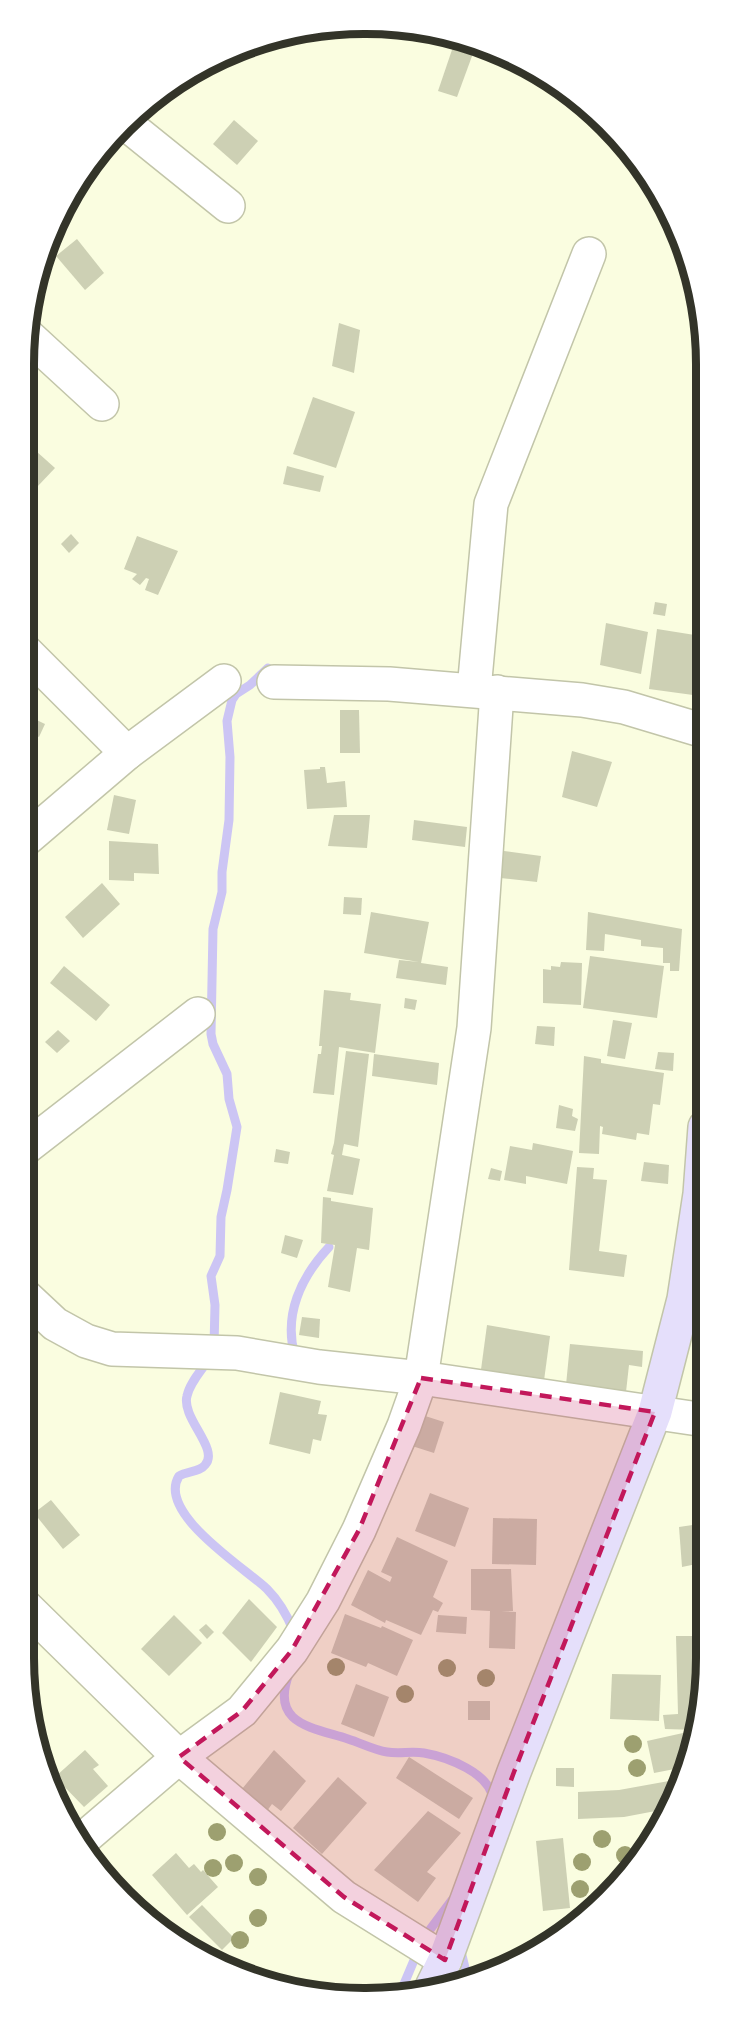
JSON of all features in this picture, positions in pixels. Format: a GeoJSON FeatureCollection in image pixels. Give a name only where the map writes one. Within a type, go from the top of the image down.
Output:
{"type":"FeatureCollection","features":[{"type":"Feature","properties":{"kind":"main road"},"geometry":{"type":"LineString","coordinates":[[435,1981],[445,1960],[518,1761],[655,1412],[684,1299],[696,1220]]}},
{"type":"Feature","properties":{"kind":"street"},"geometry":{"type":"LineString","coordinates":[[133,129],[228,207]]}},
{"type":"Feature","properties":{"kind":"street"},"geometry":{"type":"LineString","coordinates":[[87,1836],[180,1757],[242,1711],[292,1650],[323,1601],[359,1530],[404,1426],[421,1378],[474,1028],[492,504],[589,254]]}},
{"type":"Feature","properties":{"kind":"street"},"geometry":{"type":"LineString","coordinates":[[35,342],[102,404]]}},
{"type":"Feature","properties":{"kind":"street"},"geometry":{"type":"LineString","coordinates":[[34,660],[127,753]]}},
{"type":"Feature","properties":{"kind":"street"},"geometry":{"type":"LineString","coordinates":[[34,832],[127,753],[225,681]]}},
{"type":"Feature","properties":{"kind":"street"},"geometry":{"type":"LineString","coordinates":[[274,682],[389,684],[582,700],[624,707],[696,729]]}},
{"type":"Feature","properties":{"kind":"street"},"geometry":{"type":"LineString","coordinates":[[34,1141],[198,1014]]}},
{"type":"Feature","properties":{"kind":"street"},"geometry":{"type":"LineString","coordinates":[[34,1304],[55,1324],[86,1341],[112,1348],[237,1353],[319,1367],[421,1378],[696,1419]]}},
{"type":"Feature","properties":{"kind":"street"},"geometry":{"type":"LineString","coordinates":[[34,1615],[180,1757],[344,1897],[445,1960]]}},
{"type":"Feature","properties":{"kind":"highlighted area"},"geometry":{"type":"Polygon","coordinates":[[[421,1378],[655,1412],[514,1772],[445,1960],[344,1897],[179,1757],[242,1711],[292,1650],[359,1530],[421,1378]]]}},
{"type":"Feature","properties":{"kind":"building"},"geometry":{"type":"Polygon","coordinates":[[[453,47],[473,53],[457,97],[438,91],[453,47]]]}},
{"type":"Feature","properties":{"kind":"building"},"geometry":{"type":"Polygon","coordinates":[[[234,120],[258,141],[237,165],[213,144],[234,120]]]}},
{"type":"Feature","properties":{"kind":"building"},"geometry":{"type":"Polygon","coordinates":[[[77,239],[104,273],[85,290],[56,256],[77,239]]]}},
{"type":"Feature","properties":{"kind":"building"},"geometry":{"type":"Polygon","coordinates":[[[339,323],[360,330],[354,373],[332,366],[339,323]]]}},
{"type":"Feature","properties":{"kind":"building"},"geometry":{"type":"Polygon","coordinates":[[[313,397],[355,412],[336,468],[293,454],[313,397]]]}},
{"type":"Feature","properties":{"kind":"building"},"geometry":{"type":"Polygon","coordinates":[[[34,449],[55,468],[37,487],[34,484],[34,449]]]}},
{"type":"Feature","properties":{"kind":"building"},"geometry":{"type":"Polygon","coordinates":[[[287,466],[324,476],[320,492],[283,484],[287,466]]]}},
{"type":"Feature","properties":{"kind":"building"},"geometry":{"type":"Polygon","coordinates":[[[71,534],[79,543],[69,553],[61,544],[71,534]]]}},
{"type":"Feature","properties":{"kind":"building"},"geometry":{"type":"Polygon","coordinates":[[[137,536],[178,551],[158,595],[145,590],[149,579],[146,578],[140,585],[132,579],[137,574],[124,569],[137,536]]]}},
{"type":"Feature","properties":{"kind":"building"},"geometry":{"type":"Polygon","coordinates":[[[655,602],[667,604],[665,616],[653,614],[655,602]]]}},
{"type":"Feature","properties":{"kind":"building"},"geometry":{"type":"Polygon","coordinates":[[[606,623],[648,632],[641,674],[600,665],[606,623]]]}},
{"type":"Feature","properties":{"kind":"building"},"geometry":{"type":"Polygon","coordinates":[[[657,629],[696,635],[696,673],[693,695],[649,689],[657,629]]]}},
{"type":"Feature","properties":{"kind":"building"},"geometry":{"type":"Polygon","coordinates":[[[340,710],[359,710],[360,753],[340,753],[340,710]]]}},
{"type":"Feature","properties":{"kind":"building"},"geometry":{"type":"Polygon","coordinates":[[[34,719],[45,724],[39,737],[34,735],[34,719]]]}},
{"type":"Feature","properties":{"kind":"building"},"geometry":{"type":"Polygon","coordinates":[[[572,751],[612,762],[597,807],[562,797],[572,751]]]}},
{"type":"Feature","properties":{"kind":"building"},"geometry":{"type":"Polygon","coordinates":[[[320,767],[325,767],[327,783],[345,781],[347,807],[307,809],[304,770],[320,769],[320,767]]]}},
{"type":"Feature","properties":{"kind":"building"},"geometry":{"type":"Polygon","coordinates":[[[114,795],[136,800],[129,834],[107,830],[114,795]]]}},
{"type":"Feature","properties":{"kind":"building"},"geometry":{"type":"Polygon","coordinates":[[[334,815],[370,815],[367,848],[328,846],[334,815]]]}},
{"type":"Feature","properties":{"kind":"building"},"geometry":{"type":"Polygon","coordinates":[[[414,820],[467,827],[465,847],[412,840],[414,820]]]}},
{"type":"Feature","properties":{"kind":"building"},"geometry":{"type":"Polygon","coordinates":[[[109,841],[158,844],[159,874],[134,873],[134,881],[109,880],[109,841]]]}},
{"type":"Feature","properties":{"kind":"building"},"geometry":{"type":"Polygon","coordinates":[[[504,851],[541,856],[537,882],[500,878],[504,851]]]}},
{"type":"Feature","properties":{"kind":"building"},"geometry":{"type":"Polygon","coordinates":[[[102,883],[120,904],[83,938],[65,917],[102,883]]]}},
{"type":"Feature","properties":{"kind":"building"},"geometry":{"type":"Polygon","coordinates":[[[344,897],[362,898],[361,915],[343,914],[344,897]]]}},
{"type":"Feature","properties":{"kind":"building"},"geometry":{"type":"Polygon","coordinates":[[[371,912],[429,922],[421,963],[448,967],[446,985],[396,978],[399,960],[419,962],[364,953],[371,912]]]}},
{"type":"Feature","properties":{"kind":"building"},"geometry":{"type":"Polygon","coordinates":[[[588,912],[682,929],[679,971],[670,971],[670,963],[663,963],[663,948],[641,946],[641,940],[605,934],[604,951],[586,950],[588,912]]]}},
{"type":"Feature","properties":{"kind":"building"},"geometry":{"type":"Polygon","coordinates":[[[590,956],[664,966],[657,1018],[583,1008],[590,956]]]}},
{"type":"Feature","properties":{"kind":"building"},"geometry":{"type":"Polygon","coordinates":[[[561,962],[582,963],[581,1005],[543,1003],[543,969],[551,970],[551,966],[560,967],[561,962]]]}},
{"type":"Feature","properties":{"kind":"building"},"geometry":{"type":"Polygon","coordinates":[[[64,966],[110,1005],[96,1021],[50,983],[64,966]]]}},
{"type":"Feature","properties":{"kind":"building"},"geometry":{"type":"Polygon","coordinates":[[[324,990],[351,993],[350,1000],[381,1004],[375,1053],[339,1047],[334,1095],[313,1093],[318,1054],[321,1054],[322,1046],[319,1046],[324,990]]]}},
{"type":"Feature","properties":{"kind":"building"},"geometry":{"type":"Polygon","coordinates":[[[405,998],[417,1000],[415,1010],[404,1008],[405,998]]]}},
{"type":"Feature","properties":{"kind":"building"},"geometry":{"type":"Polygon","coordinates":[[[613,1020],[632,1023],[625,1059],[607,1056],[613,1020]]]}},
{"type":"Feature","properties":{"kind":"building"},"geometry":{"type":"Polygon","coordinates":[[[537,1026],[555,1027],[554,1046],[535,1044],[537,1026]]]}},
{"type":"Feature","properties":{"kind":"building"},"geometry":{"type":"Polygon","coordinates":[[[58,1030],[70,1041],[57,1053],[45,1042],[58,1030]]]}},
{"type":"Feature","properties":{"kind":"building"},"geometry":{"type":"Polygon","coordinates":[[[346,1051],[369,1054],[358,1147],[344,1144],[342,1155],[360,1159],[353,1195],[327,1191],[334,1155],[331,1154],[346,1051]]]}},
{"type":"Feature","properties":{"kind":"building"},"geometry":{"type":"Polygon","coordinates":[[[658,1052],[674,1053],[673,1071],[655,1069],[658,1052]]]}},
{"type":"Feature","properties":{"kind":"building"},"geometry":{"type":"Polygon","coordinates":[[[374,1054],[439,1063],[437,1085],[372,1076],[374,1054]]]}},
{"type":"Feature","properties":{"kind":"building"},"geometry":{"type":"Polygon","coordinates":[[[584,1056],[601,1059],[601,1063],[664,1073],[660,1105],[653,1104],[649,1135],[637,1133],[636,1140],[602,1134],[603,1127],[600,1126],[599,1154],[579,1153],[584,1056]]]}},
{"type":"Feature","properties":{"kind":"building"},"geometry":{"type":"Polygon","coordinates":[[[559,1105],[573,1109],[572,1116],[578,1119],[575,1131],[556,1128],[559,1105]]]}},
{"type":"Feature","properties":{"kind":"building"},"geometry":{"type":"Polygon","coordinates":[[[533,1143],[573,1151],[567,1184],[526,1176],[526,1184],[504,1180],[510,1146],[532,1150],[533,1143]]]}},
{"type":"Feature","properties":{"kind":"building"},"geometry":{"type":"Polygon","coordinates":[[[276,1149],[290,1152],[288,1164],[274,1162],[276,1149]]]}},
{"type":"Feature","properties":{"kind":"building"},"geometry":{"type":"Polygon","coordinates":[[[644,1162],[669,1165],[668,1184],[641,1181],[644,1162]]]}},
{"type":"Feature","properties":{"kind":"building"},"geometry":{"type":"Polygon","coordinates":[[[577,1167],[594,1168],[593,1179],[607,1180],[599,1251],[627,1255],[624,1277],[569,1270],[577,1167]]]}},
{"type":"Feature","properties":{"kind":"building"},"geometry":{"type":"Polygon","coordinates":[[[491,1168],[502,1171],[500,1181],[488,1179],[491,1168]]]}},
{"type":"Feature","properties":{"kind":"building"},"geometry":{"type":"Polygon","coordinates":[[[323,1197],[331,1198],[331,1201],[373,1208],[369,1250],[357,1248],[350,1292],[328,1287],[335,1245],[321,1243],[323,1197]]]}},
{"type":"Feature","properties":{"kind":"building"},"geometry":{"type":"Polygon","coordinates":[[[285,1235],[303,1240],[297,1258],[281,1253],[285,1235]]]}},
{"type":"Feature","properties":{"kind":"building"},"geometry":{"type":"Polygon","coordinates":[[[302,1317],[320,1319],[319,1338],[299,1335],[302,1317]]]}},
{"type":"Feature","properties":{"kind":"building"},"geometry":{"type":"Polygon","coordinates":[[[487,1325],[550,1336],[543,1388],[480,1377],[487,1325]]]}},
{"type":"Feature","properties":{"kind":"building"},"geometry":{"type":"Polygon","coordinates":[[[570,1344],[643,1351],[642,1367],[629,1365],[626,1392],[566,1385],[570,1344]]]}},
{"type":"Feature","properties":{"kind":"building"},"geometry":{"type":"Polygon","coordinates":[[[280,1392],[321,1401],[318,1414],[327,1415],[321,1441],[313,1439],[310,1454],[269,1444],[280,1392]]]}},
{"type":"Feature","properties":{"kind":"building"},"geometry":{"type":"Polygon","coordinates":[[[422,1415],[444,1422],[434,1453],[412,1446],[422,1415]]]}},
{"type":"Feature","properties":{"kind":"building"},"geometry":{"type":"Polygon","coordinates":[[[430,1493],[469,1508],[455,1547],[415,1531],[430,1493]]]}},
{"type":"Feature","properties":{"kind":"building"},"geometry":{"type":"Polygon","coordinates":[[[51,1500],[80,1535],[63,1549],[34,1513],[51,1500]]]}},
{"type":"Feature","properties":{"kind":"building"},"geometry":{"type":"Polygon","coordinates":[[[493,1518],[537,1519],[536,1565],[492,1564],[493,1518]]]}},
{"type":"Feature","properties":{"kind":"building"},"geometry":{"type":"Polygon","coordinates":[[[696,1524],[696,1564],[682,1567],[679,1527],[696,1524]]]}},
{"type":"Feature","properties":{"kind":"building"},"geometry":{"type":"Polygon","coordinates":[[[397,1537],[448,1561],[433,1597],[443,1603],[438,1612],[433,1610],[421,1635],[386,1620],[385,1623],[351,1605],[368,1570],[390,1582],[392,1577],[381,1572],[397,1537]]]}},
{"type":"Feature","properties":{"kind":"building"},"geometry":{"type":"Polygon","coordinates":[[[471,1569],[511,1569],[513,1611],[501,1611],[516,1612],[515,1649],[489,1648],[490,1611],[471,1610],[471,1569]]]}},
{"type":"Feature","properties":{"kind":"building"},"geometry":{"type":"Polygon","coordinates":[[[249,1599],[277,1627],[251,1662],[222,1633],[249,1599]]]}},
{"type":"Feature","properties":{"kind":"building"},"geometry":{"type":"Polygon","coordinates":[[[345,1614],[381,1628],[382,1626],[413,1640],[397,1676],[368,1663],[366,1667],[331,1653],[345,1614]]]}},
{"type":"Feature","properties":{"kind":"building"},"geometry":{"type":"Polygon","coordinates":[[[174,1615],[202,1643],[169,1676],[141,1649],[174,1615]]]}},
{"type":"Feature","properties":{"kind":"building"},"geometry":{"type":"Polygon","coordinates":[[[438,1615],[467,1617],[466,1634],[436,1632],[438,1615]]]}},
{"type":"Feature","properties":{"kind":"building"},"geometry":{"type":"Polygon","coordinates":[[[206,1624],[214,1632],[207,1639],[199,1630],[206,1624]]]}},
{"type":"Feature","properties":{"kind":"building"},"geometry":{"type":"Polygon","coordinates":[[[676,1636],[696,1636],[695,1680],[687,1730],[665,1729],[663,1715],[678,1714],[676,1636]]]}},
{"type":"Feature","properties":{"kind":"building"},"geometry":{"type":"Polygon","coordinates":[[[612,1674],[661,1675],[659,1721],[610,1719],[612,1674]]]}},
{"type":"Feature","properties":{"kind":"building"},"geometry":{"type":"Polygon","coordinates":[[[356,1684],[389,1697],[374,1737],[341,1724],[356,1684]]]}},
{"type":"Feature","properties":{"kind":"building"},"geometry":{"type":"Polygon","coordinates":[[[468,1701],[490,1701],[490,1720],[468,1720],[468,1701]]]}},
{"type":"Feature","properties":{"kind":"building"},"geometry":{"type":"Polygon","coordinates":[[[687,1732],[676,1769],[654,1773],[647,1741],[687,1732]]]}},
{"type":"Feature","properties":{"kind":"building"},"geometry":{"type":"Polygon","coordinates":[[[85,1750],[99,1765],[93,1769],[108,1786],[84,1807],[59,1781],[57,1776],[85,1750]]]}},
{"type":"Feature","properties":{"kind":"building"},"geometry":{"type":"Polygon","coordinates":[[[274,1750],[306,1781],[281,1811],[272,1804],[267,1811],[242,1789],[274,1750]]]}},
{"type":"Feature","properties":{"kind":"building"},"geometry":{"type":"Polygon","coordinates":[[[409,1757],[473,1798],[459,1819],[396,1778],[409,1757]]]}},
{"type":"Feature","properties":{"kind":"building"},"geometry":{"type":"Polygon","coordinates":[[[556,1768],[574,1768],[574,1787],[556,1786],[556,1768]]]}},
{"type":"Feature","properties":{"kind":"building"},"geometry":{"type":"Polygon","coordinates":[[[338,1777],[367,1803],[322,1854],[293,1828],[338,1777]]]}},
{"type":"Feature","properties":{"kind":"building"},"geometry":{"type":"Polygon","coordinates":[[[671,1781],[658,1811],[624,1817],[578,1819],[578,1792],[619,1790],[671,1781]]]}},
{"type":"Feature","properties":{"kind":"building"},"geometry":{"type":"Polygon","coordinates":[[[428,1811],[461,1833],[427,1872],[436,1878],[418,1902],[374,1870],[428,1811]]]}},
{"type":"Feature","properties":{"kind":"building"},"geometry":{"type":"Polygon","coordinates":[[[563,1838],[570,1908],[543,1911],[536,1841],[563,1838]]]}},
{"type":"Feature","properties":{"kind":"building"},"geometry":{"type":"Polygon","coordinates":[[[176,1853],[189,1868],[194,1864],[201,1872],[203,1870],[218,1887],[187,1915],[152,1875],[176,1853]]]}},
{"type":"Feature","properties":{"kind":"building"},"geometry":{"type":"Polygon","coordinates":[[[202,1905],[234,1938],[222,1950],[189,1917],[202,1905]]]}},
{"type":"Feature","properties":{"kind":"waterway"},"geometry":{"type":"LineString","coordinates":[[214,1346],[215,1305],[211,1276],[220,1256],[221,1217],[237,1127],[229,1099],[227,1074],[213,1044],[211,1034],[213,929],[222,892],[222,872],[229,820],[230,757],[227,721],[232,700],[236,694],[250,685],[268,668]]}},
{"type":"Feature","properties":{"kind":"waterway"},"geometry":{"type":"LineString","coordinates":[[295,1356],[291,1326],[297,1297],[310,1271],[329,1247]]}},
{"type":"Feature","properties":{"kind":"waterway"},"geometry":{"type":"LineString","coordinates":[[209,1359],[196,1376],[187,1396],[189,1414],[208,1451],[208,1458],[203,1467],[179,1476],[175,1491],[180,1506],[191,1522],[223,1554],[267,1589],[283,1609],[294,1632]]}},
{"type":"Feature","properties":{"kind":"waterway"},"geometry":{"type":"LineString","coordinates":[[289,1674],[285,1704],[298,1721],[320,1731],[382,1751],[424,1753],[444,1758],[476,1774],[485,1782],[493,1800]]}},
{"type":"Feature","properties":{"kind":"waterway"},"geometry":{"type":"LineString","coordinates":[[403,1986],[423,1939],[452,1900]]}},
{"type":"Feature","properties":{"kind":"waterway"},"geometry":{"type":"LineString","coordinates":[[460,1947],[466,1972]]}}]}
